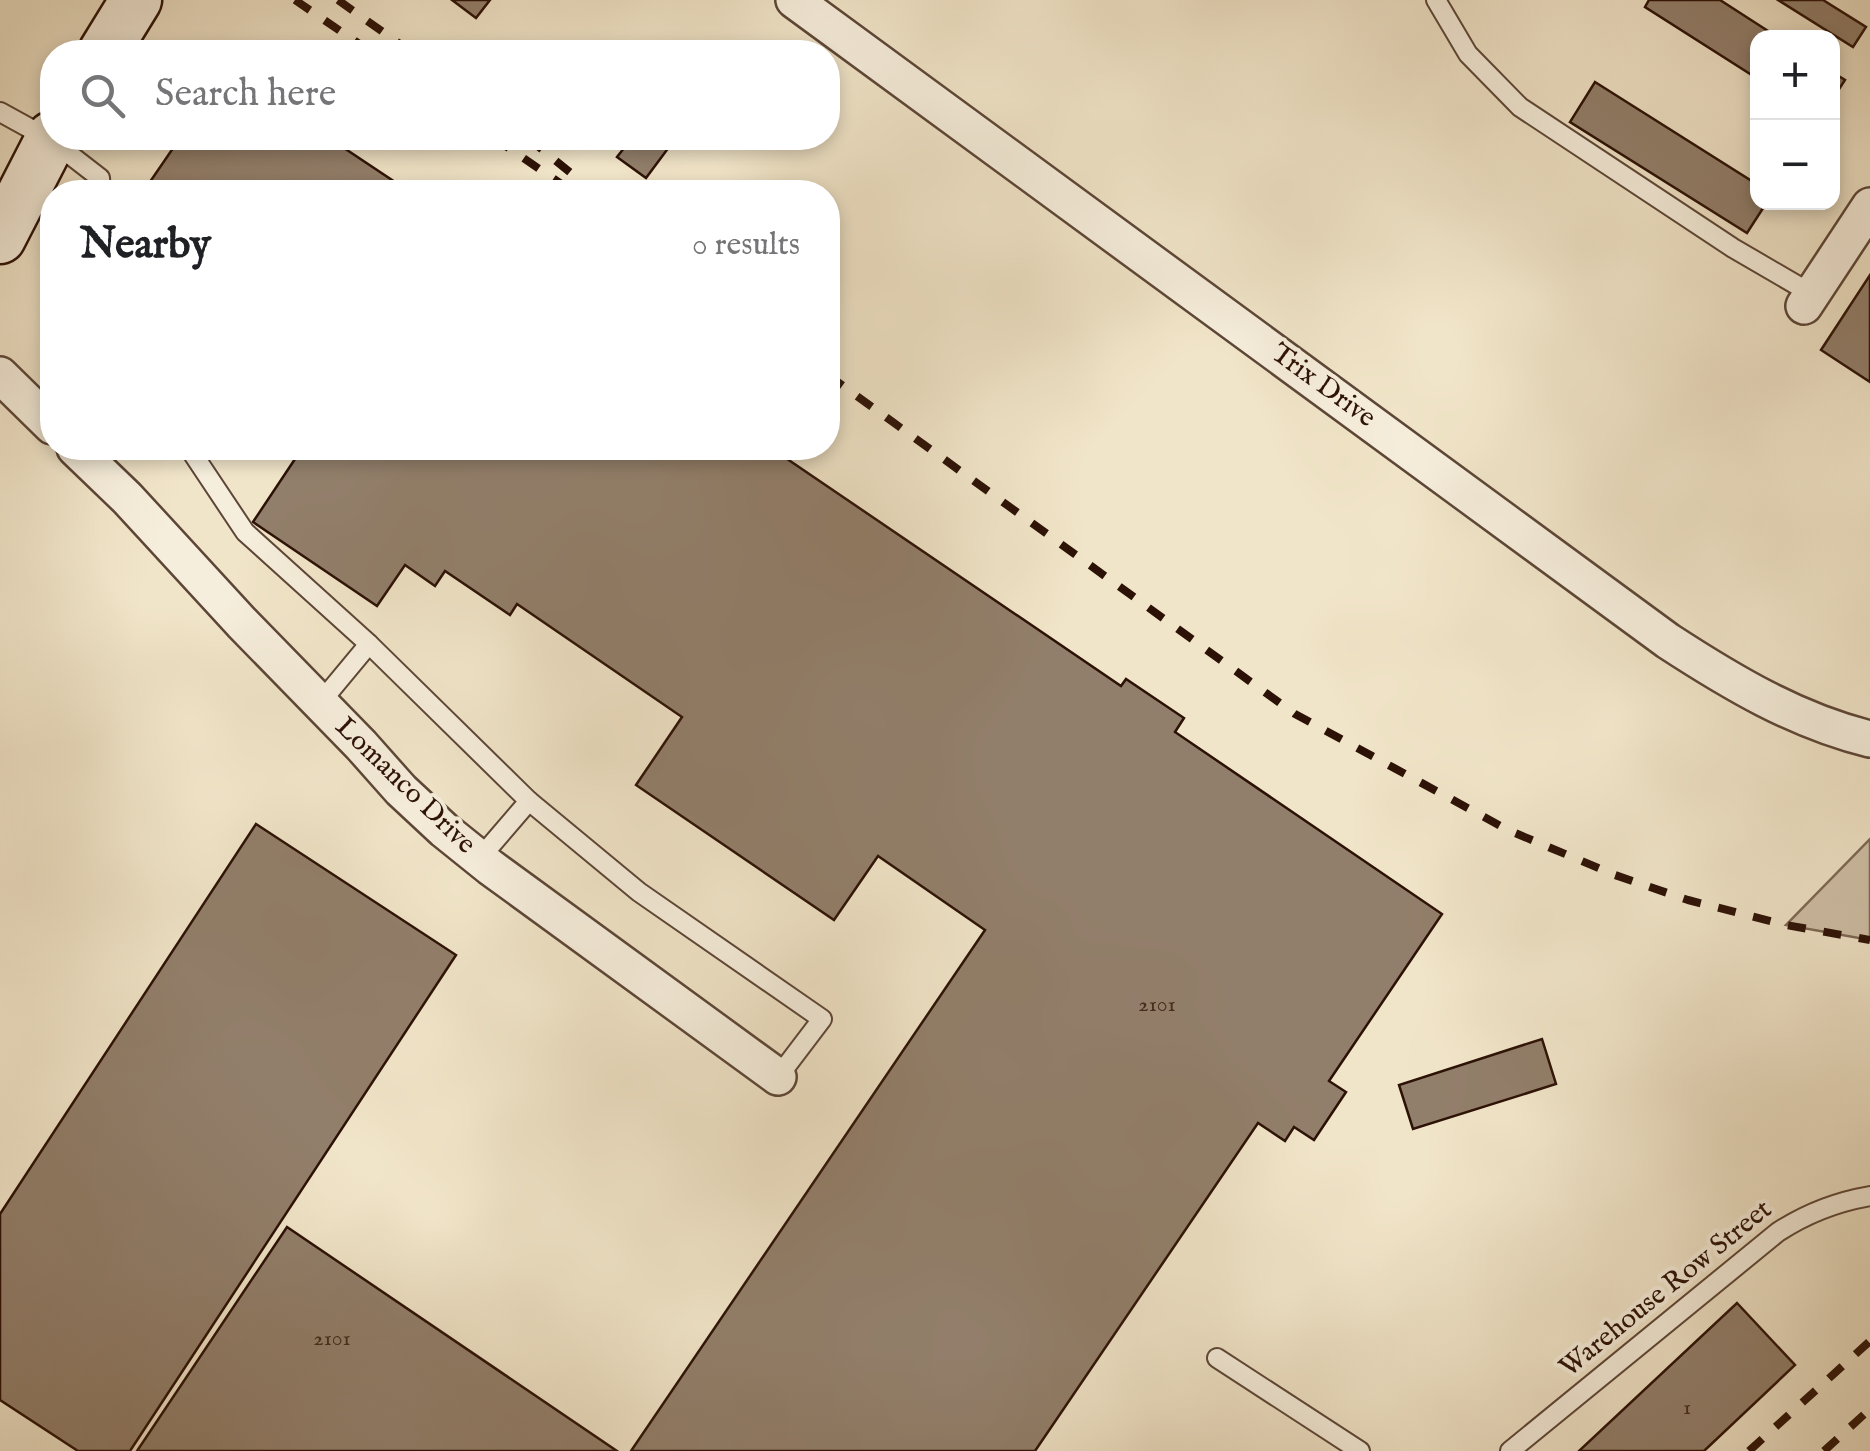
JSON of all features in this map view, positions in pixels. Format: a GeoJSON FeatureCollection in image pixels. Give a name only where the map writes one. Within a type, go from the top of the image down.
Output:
{"type":"FeatureCollection","features":[{"type":"Feature","properties":{"kind":"main road"},"geometry":{"type":"LineString","coordinates":[[111,40],[136,0]]}},
{"type":"Feature","properties":{"kind":"main road"},"geometry":{"type":"LineString","coordinates":[[0,238],[46,150]]}},
{"type":"Feature","properties":{"kind":"street","name":"Trix Drive"},"geometry":{"type":"LineString","coordinates":[[794,0],[1668,641],[1785,709],[1870,739]]}},
{"type":"Feature","properties":{"kind":"street"},"geometry":{"type":"LineString","coordinates":[[1808,300],[1870,206]]}},
{"type":"Feature","properties":{"kind":"street"},"geometry":{"type":"LineString","coordinates":[[0,374],[40,414]]}},
{"type":"Feature","properties":{"kind":"street","name":"Lomanco Drive"},"geometry":{"type":"LineString","coordinates":[[87,460],[401,790],[480,858],[778,1076]]}},
{"type":"Feature","properties":{"kind":"lane"},"geometry":{"type":"LineString","coordinates":[[1436,0],[1468,54],[1520,107],[1808,300]]}},
{"type":"Feature","properties":{"kind":"lane"},"geometry":{"type":"LineString","coordinates":[[0,112],[40,133]]}},
{"type":"Feature","properties":{"kind":"lane"},"geometry":{"type":"LineString","coordinates":[[66,150],[100,180]]}},
{"type":"Feature","properties":{"kind":"lane"},"geometry":{"type":"LineString","coordinates":[[196,460],[244,532],[369,644],[528,801],[640,892],[822,1019],[778,1076]]}},
{"type":"Feature","properties":{"kind":"lane"},"geometry":{"type":"LineString","coordinates":[[320,703],[369,644]]}},
{"type":"Feature","properties":{"kind":"lane"},"geometry":{"type":"LineString","coordinates":[[480,858],[528,801]]}},
{"type":"Feature","properties":{"kind":"lane","name":"Warehouse Row Street"},"geometry":{"type":"LineString","coordinates":[[1510,1451],[1778,1232],[1803,1216],[1842,1201],[1870,1196]]}},
{"type":"Feature","properties":{"kind":"lane"},"geometry":{"type":"LineString","coordinates":[[1216,1358],[1360,1451]]}},
{"type":"Feature","properties":{"kind":"shaded area"},"geometry":{"type":"Polygon","coordinates":[[[1870,839],[1870,940],[1786,925],[1870,839]]]}},
{"type":"Feature","properties":{"kind":"building"},"geometry":{"type":"Polygon","coordinates":[[[452,0],[490,0],[476,18],[452,0]]]}},
{"type":"Feature","properties":{"kind":"building"},"geometry":{"type":"Polygon","coordinates":[[[1649,0],[1720,0],[1767,30],[1750,30],[1750,74],[1645,7],[1649,0]]]}},
{"type":"Feature","properties":{"kind":"building"},"geometry":{"type":"Polygon","coordinates":[[[1778,0],[1823,0],[1866,27],[1853,47],[1840,39],[1840,30],[1826,30],[1778,0]]]}},
{"type":"Feature","properties":{"kind":"building"},"geometry":{"type":"Polygon","coordinates":[[[1595,82],[1750,180],[1750,210],[1762,210],[1747,233],[1570,122],[1595,82]]]}},
{"type":"Feature","properties":{"kind":"building"},"geometry":{"type":"Polygon","coordinates":[[[172,150],[347,150],[392,180],[151,180],[172,150]]]}},
{"type":"Feature","properties":{"kind":"building"},"geometry":{"type":"Polygon","coordinates":[[[623,150],[667,150],[646,178],[617,157],[623,150]]]}},
{"type":"Feature","properties":{"kind":"building"},"geometry":{"type":"Polygon","coordinates":[[[1870,275],[1870,382],[1821,350],[1870,275]]]}},
{"type":"Feature","properties":{"kind":"building"},"geometry":{"type":"Polygon","coordinates":[[[294,460],[789,460],[1121,686],[1126,679],[1184,718],[1175,732],[1442,914],[1329,1081],[1346,1092],[1314,1140],[1294,1127],[1285,1141],[1258,1123],[1035,1451],[631,1451],[985,930],[878,856],[834,920],[636,785],[682,717],[517,604],[510,615],[445,571],[435,586],[405,565],[377,606],[253,522],[294,460]]]}},
{"type":"Feature","properties":{"kind":"building"},"geometry":{"type":"Polygon","coordinates":[[[256,824],[456,955],[130,1451],[78,1451],[0,1400],[0,1214],[256,824]]]}},
{"type":"Feature","properties":{"kind":"building"},"geometry":{"type":"Polygon","coordinates":[[[1542,1039],[1556,1084],[1413,1129],[1399,1085],[1542,1039]]]}},
{"type":"Feature","properties":{"kind":"building"},"geometry":{"type":"Polygon","coordinates":[[[287,1227],[617,1451],[137,1451],[287,1227]]]}},
{"type":"Feature","properties":{"kind":"building"},"geometry":{"type":"Polygon","coordinates":[[[1737,1303],[1795,1365],[1704,1451],[1579,1451],[1737,1303]]]}},
{"type":"Feature","properties":{"kind":"railway"},"geometry":{"type":"LineString","coordinates":[[295,0],[353,40]]}},
{"type":"Feature","properties":{"kind":"railway"},"geometry":{"type":"LineString","coordinates":[[338,0],[394,40]]}},
{"type":"Feature","properties":{"kind":"railway"},"geometry":{"type":"LineString","coordinates":[[512,150],[555,180]]}},
{"type":"Feature","properties":{"kind":"railway"},"geometry":{"type":"LineString","coordinates":[[543,150],[579,180]]}},
{"type":"Feature","properties":{"kind":"railway"},"geometry":{"type":"LineString","coordinates":[[840,384],[1295,714],[1508,830],[1615,875],[1688,900],[1786,925],[1870,940]]}},
{"type":"Feature","properties":{"kind":"railway"},"geometry":{"type":"LineString","coordinates":[[1749,1451],[1870,1341]]}},
{"type":"Feature","properties":{"kind":"railway"},"geometry":{"type":"LineString","coordinates":[[1824,1451],[1870,1409]]}}]}
